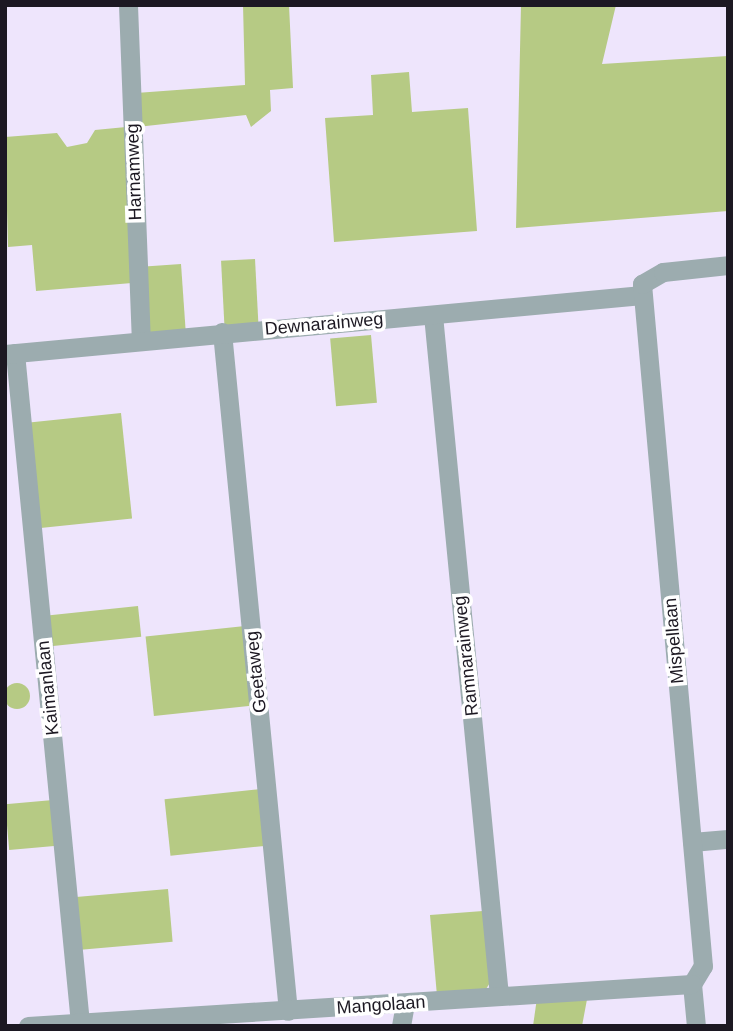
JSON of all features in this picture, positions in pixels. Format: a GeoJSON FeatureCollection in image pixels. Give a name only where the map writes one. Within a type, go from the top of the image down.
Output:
{"type":"FeatureCollection","features":[{"type":"Feature","properties":{"kind":"street","name":"Harnamweg"},"geometry":{"type":"LineString","coordinates":[[128,5],[141,339]]}},
{"type":"Feature","properties":{"kind":"street"},"geometry":{"type":"LineString","coordinates":[[642,295],[642,284],[663,272],[728,265]]}},
{"type":"Feature","properties":{"kind":"street","name":"Dewnarainweg"},"geometry":{"type":"LineString","coordinates":[[10,354],[141,339],[642,295]]}},
{"type":"Feature","properties":{"kind":"street","name":"Mispellaan"},"geometry":{"type":"LineString","coordinates":[[642,295],[703,966],[692,984]]}},
{"type":"Feature","properties":{"kind":"street","name":"Ramnarainweg"},"geometry":{"type":"LineString","coordinates":[[433,315],[499,996]]}},
{"type":"Feature","properties":{"kind":"street","name":"Geetaweg"},"geometry":{"type":"LineString","coordinates":[[222,332],[288,1011]]}},
{"type":"Feature","properties":{"kind":"street","name":"Kaimanlaan"},"geometry":{"type":"LineString","coordinates":[[10,354],[80,1023]]}},
{"type":"Feature","properties":{"kind":"street"},"geometry":{"type":"LineString","coordinates":[[692,842],[728,839]]}},
{"type":"Feature","properties":{"kind":"street"},"geometry":{"type":"LineString","coordinates":[[692,984],[696,1026]]}},
{"type":"Feature","properties":{"kind":"street","name":"Mangolaan"},"geometry":{"type":"LineString","coordinates":[[28,1026],[692,984]]}},
{"type":"Feature","properties":{"kind":"street"},"geometry":{"type":"LineString","coordinates":[[401,1026],[405,1004]]}},
{"type":"Feature","properties":{"kind":"green space"},"geometry":{"type":"Polygon","coordinates":[[[243,5],[289,5],[293,88],[270,90],[271,111],[251,127],[246,115],[137,127],[136,93],[245,85],[243,5]]]}},
{"type":"Feature","properties":{"kind":"green space"},"geometry":{"type":"Polygon","coordinates":[[[521,5],[616,5],[602,64],[728,56],[728,211],[516,228],[521,5]]]}},
{"type":"Feature","properties":{"kind":"green space"},"geometry":{"type":"Polygon","coordinates":[[[409,72],[412,112],[468,108],[477,231],[334,242],[325,118],[373,115],[371,75],[409,72]]]}},
{"type":"Feature","properties":{"kind":"green space"},"geometry":{"type":"Polygon","coordinates":[[[126,127],[132,283],[36,291],[32,245],[8,247],[5,137],[57,133],[67,147],[87,143],[95,130],[126,127]]]}},
{"type":"Feature","properties":{"kind":"green space"},"geometry":{"type":"Polygon","coordinates":[[[255,259],[258,325],[225,327],[221,261],[255,259]]]}},
{"type":"Feature","properties":{"kind":"green space"},"geometry":{"type":"Polygon","coordinates":[[[181,264],[186,330],[150,332],[145,267],[181,264]]]}},
{"type":"Feature","properties":{"kind":"green space"},"geometry":{"type":"Polygon","coordinates":[[[371,335],[377,403],[336,406],[330,339],[371,335]]]}},
{"type":"Feature","properties":{"kind":"green space"},"geometry":{"type":"Polygon","coordinates":[[[121,413],[132,518],[41,528],[30,423],[121,413]]]}},
{"type":"Feature","properties":{"kind":"green space"},"geometry":{"type":"Polygon","coordinates":[[[138,606],[141,637],[51,646],[47,616],[138,606]]]}},
{"type":"Feature","properties":{"kind":"green space"},"geometry":{"type":"Polygon","coordinates":[[[245,626],[253,706],[154,716],[146,636],[245,626]]]}},
{"type":"Feature","properties":{"kind":"green space"},"geometry":{"type":"Polygon","coordinates":[[[17,683],[26,687],[30,696],[26,705],[17,709],[8,705],[4,696],[8,687],[17,683]]]}},
{"type":"Feature","properties":{"kind":"green space"},"geometry":{"type":"Polygon","coordinates":[[[261,789],[267,846],[170,856],[165,799],[261,789]]]}},
{"type":"Feature","properties":{"kind":"green space"},"geometry":{"type":"Polygon","coordinates":[[[53,800],[57,846],[9,850],[5,804],[53,800]]]}},
{"type":"Feature","properties":{"kind":"green space"},"geometry":{"type":"Polygon","coordinates":[[[168,889],[173,942],[78,950],[73,897],[168,889]]]}},
{"type":"Feature","properties":{"kind":"green space"},"geometry":{"type":"Polygon","coordinates":[[[483,911],[493,978],[486,989],[437,996],[430,915],[483,911]]]}},
{"type":"Feature","properties":{"kind":"green space"},"geometry":{"type":"Polygon","coordinates":[[[588,994],[582,1026],[533,1026],[537,998],[588,994]]]}}]}
